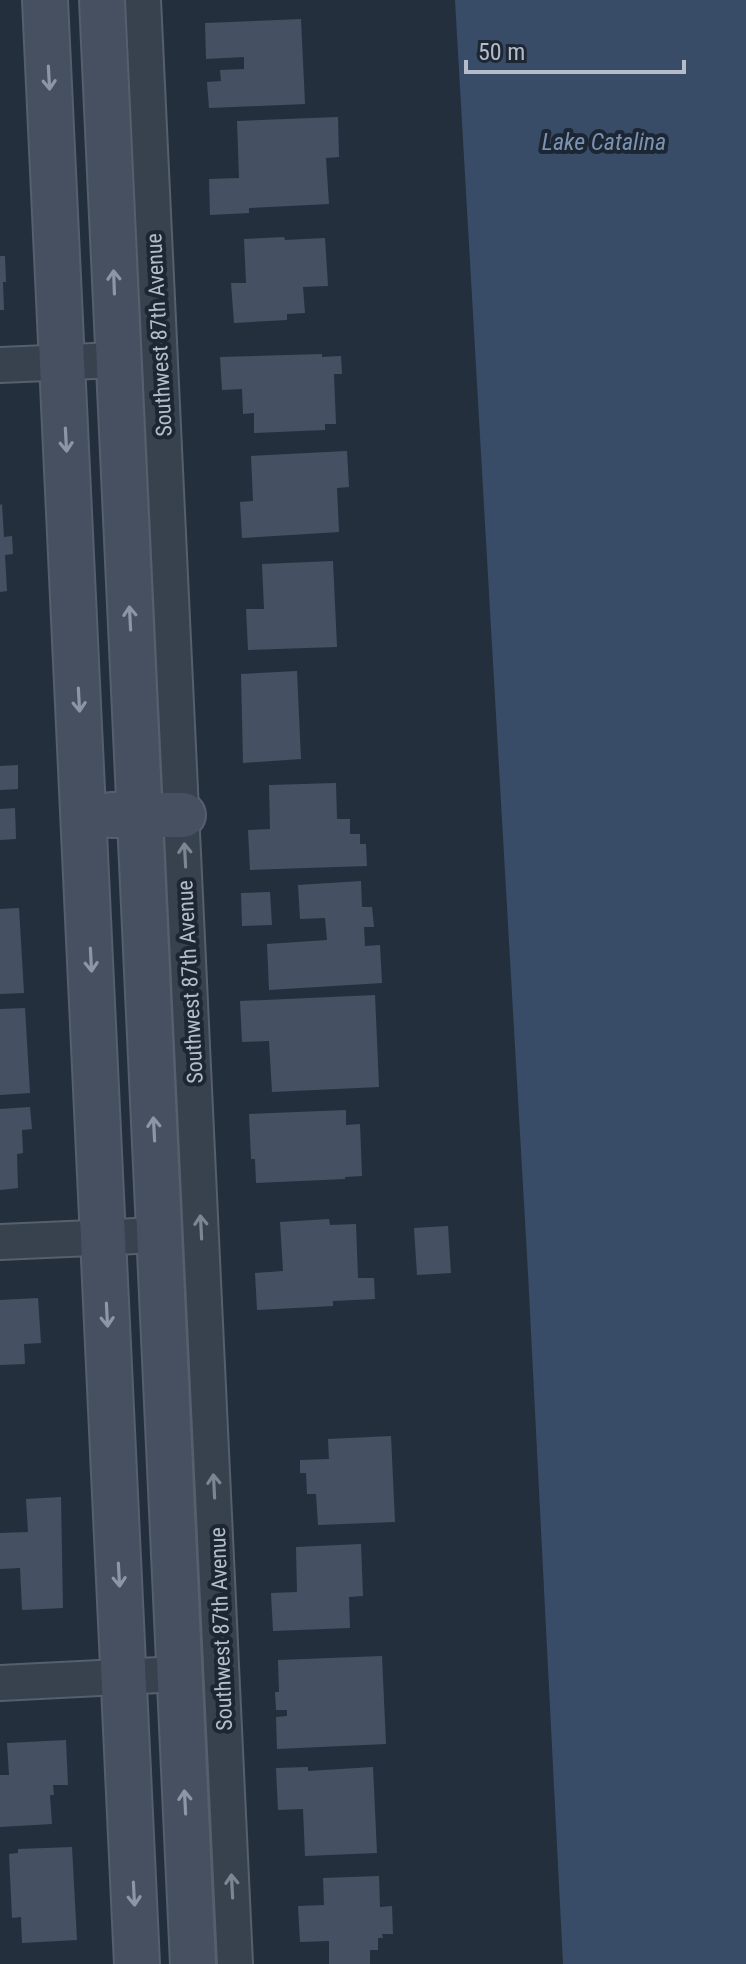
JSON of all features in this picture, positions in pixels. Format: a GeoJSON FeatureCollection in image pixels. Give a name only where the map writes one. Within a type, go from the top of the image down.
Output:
{"type":"FeatureCollection","features":[{"type":"Feature","properties":{"kind":"main road"},"geometry":{"type":"LineString","coordinates":[[45,0],[137,1964]]}},
{"type":"Feature","properties":{"kind":"main road","name":"Southwest 87th Avenue"},"geometry":{"type":"LineString","coordinates":[[102,0],[193,1964]]}},
{"type":"Feature","properties":{"kind":"main road"},"geometry":{"type":"LineString","coordinates":[[85,816],[183,815]]}},
{"type":"Feature","properties":{"kind":"street","name":"Southwest 87th Avenue"},"geometry":{"type":"LineString","coordinates":[[143,0],[235,1964]]}},
{"type":"Feature","properties":{"kind":"street"},"geometry":{"type":"LineString","coordinates":[[0,365],[117,360]]}},
{"type":"Feature","properties":{"kind":"street"},"geometry":{"type":"LineString","coordinates":[[0,1242],[159,1235]]}},
{"type":"Feature","properties":{"kind":"street"},"geometry":{"type":"LineString","coordinates":[[0,1683],[179,1674]]}},
{"type":"Feature","properties":{"kind":"water","name":"Lake Catalina"},"geometry":{"type":"Polygon","coordinates":[[[455,0],[746,0],[746,1964],[563,1964],[528,1273],[455,0]]]}},
{"type":"Feature","properties":{"kind":"building"},"geometry":{"type":"Polygon","coordinates":[[[301,19],[305,104],[209,108],[207,82],[221,81],[220,70],[244,69],[244,57],[206,59],[205,23],[301,19]]]}},
{"type":"Feature","properties":{"kind":"building"},"geometry":{"type":"Polygon","coordinates":[[[338,117],[339,157],[326,158],[329,204],[249,208],[249,213],[210,215],[209,179],[239,178],[237,121],[338,117]]]}},
{"type":"Feature","properties":{"kind":"building"},"geometry":{"type":"Polygon","coordinates":[[[284,237],[285,240],[325,238],[328,286],[303,287],[305,313],[287,314],[287,320],[234,323],[231,283],[246,283],[244,239],[284,237]]]}},
{"type":"Feature","properties":{"kind":"building"},"geometry":{"type":"Polygon","coordinates":[[[0,256],[5,256],[4,310],[0,310],[0,256]]]}},
{"type":"Feature","properties":{"kind":"building"},"geometry":{"type":"Polygon","coordinates":[[[322,354],[322,357],[341,356],[342,374],[334,374],[336,424],[325,424],[325,430],[254,433],[254,413],[243,414],[242,389],[222,390],[220,357],[322,354]]]}},
{"type":"Feature","properties":{"kind":"building"},"geometry":{"type":"Polygon","coordinates":[[[347,451],[349,487],[337,488],[339,532],[242,538],[240,502],[253,501],[251,456],[347,451]]]}},
{"type":"Feature","properties":{"kind":"building"},"geometry":{"type":"Polygon","coordinates":[[[0,505],[4,537],[12,536],[13,554],[5,555],[7,591],[0,592],[0,505]]]}},
{"type":"Feature","properties":{"kind":"building"},"geometry":{"type":"Polygon","coordinates":[[[333,561],[337,647],[248,650],[246,609],[264,609],[262,564],[333,561]]]}},
{"type":"Feature","properties":{"kind":"building"},"geometry":{"type":"Polygon","coordinates":[[[297,671],[301,759],[243,763],[241,674],[297,671]]]}},
{"type":"Feature","properties":{"kind":"building"},"geometry":{"type":"Polygon","coordinates":[[[18,765],[18,789],[0,790],[0,766],[18,765]]]}},
{"type":"Feature","properties":{"kind":"building"},"geometry":{"type":"Polygon","coordinates":[[[336,783],[337,819],[350,819],[350,834],[360,834],[360,844],[366,844],[367,866],[250,870],[248,830],[270,829],[269,785],[336,783]]]}},
{"type":"Feature","properties":{"kind":"building"},"geometry":{"type":"Polygon","coordinates":[[[15,808],[16,839],[0,840],[0,809],[15,808]]]}},
{"type":"Feature","properties":{"kind":"building"},"geometry":{"type":"Polygon","coordinates":[[[361,881],[362,907],[372,907],[374,927],[364,927],[365,946],[380,945],[382,983],[269,990],[267,944],[327,940],[325,918],[300,919],[298,885],[361,881]]]}},
{"type":"Feature","properties":{"kind":"building"},"geometry":{"type":"Polygon","coordinates":[[[270,892],[272,925],[242,926],[241,893],[270,892]]]}},
{"type":"Feature","properties":{"kind":"building"},"geometry":{"type":"Polygon","coordinates":[[[19,908],[24,993],[0,994],[0,909],[19,908]]]}},
{"type":"Feature","properties":{"kind":"building"},"geometry":{"type":"Polygon","coordinates":[[[375,995],[379,1087],[272,1092],[269,1041],[242,1042],[240,1001],[375,995]]]}},
{"type":"Feature","properties":{"kind":"building"},"geometry":{"type":"Polygon","coordinates":[[[25,1008],[30,1093],[0,1095],[0,1009],[25,1008]]]}},
{"type":"Feature","properties":{"kind":"building"},"geometry":{"type":"Polygon","coordinates":[[[30,1107],[32,1129],[22,1130],[23,1153],[17,1154],[18,1188],[0,1190],[0,1109],[30,1107]]]}},
{"type":"Feature","properties":{"kind":"building"},"geometry":{"type":"Polygon","coordinates":[[[346,1110],[346,1125],[360,1124],[362,1176],[256,1183],[255,1159],[251,1159],[249,1114],[346,1110]]]}},
{"type":"Feature","properties":{"kind":"building"},"geometry":{"type":"Polygon","coordinates":[[[329,1219],[330,1225],[356,1224],[358,1278],[374,1278],[375,1299],[333,1301],[333,1306],[257,1310],[255,1273],[283,1271],[280,1222],[329,1219]]]}},
{"type":"Feature","properties":{"kind":"building"},"geometry":{"type":"Polygon","coordinates":[[[448,1226],[451,1273],[417,1275],[414,1228],[448,1226]]]}},
{"type":"Feature","properties":{"kind":"building"},"geometry":{"type":"Polygon","coordinates":[[[38,1298],[41,1343],[24,1344],[25,1364],[0,1365],[0,1300],[38,1298]]]}},
{"type":"Feature","properties":{"kind":"building"},"geometry":{"type":"Polygon","coordinates":[[[391,1436],[395,1522],[318,1525],[316,1494],[307,1494],[306,1473],[300,1473],[300,1460],[329,1459],[328,1439],[391,1436]]]}},
{"type":"Feature","properties":{"kind":"building"},"geometry":{"type":"Polygon","coordinates":[[[61,1497],[63,1608],[22,1610],[20,1568],[0,1569],[0,1533],[28,1532],[26,1499],[61,1497]]]}},
{"type":"Feature","properties":{"kind":"building"},"geometry":{"type":"Polygon","coordinates":[[[361,1544],[363,1596],[349,1597],[350,1628],[273,1631],[271,1593],[297,1592],[296,1547],[361,1544]]]}},
{"type":"Feature","properties":{"kind":"building"},"geometry":{"type":"Polygon","coordinates":[[[382,1656],[386,1744],[277,1749],[276,1717],[287,1716],[287,1710],[276,1710],[278,1660],[382,1656]]]}},
{"type":"Feature","properties":{"kind":"building"},"geometry":{"type":"Polygon","coordinates":[[[66,1740],[68,1785],[53,1785],[54,1795],[50,1795],[52,1824],[0,1827],[0,1775],[9,1775],[7,1743],[66,1740]]]}},
{"type":"Feature","properties":{"kind":"building"},"geometry":{"type":"Polygon","coordinates":[[[308,1767],[308,1771],[373,1767],[377,1853],[305,1856],[303,1809],[278,1810],[276,1768],[308,1767]]]}},
{"type":"Feature","properties":{"kind":"building"},"geometry":{"type":"Polygon","coordinates":[[[72,1847],[77,1940],[22,1943],[21,1917],[12,1918],[9,1854],[18,1853],[18,1849],[72,1847]]]}},
{"type":"Feature","properties":{"kind":"building"},"geometry":{"type":"Polygon","coordinates":[[[379,1876],[380,1907],[392,1906],[393,1934],[382,1934],[383,1938],[378,1938],[378,1950],[370,1950],[370,1964],[329,1964],[329,1941],[300,1942],[298,1906],[324,1905],[323,1878],[379,1876]]]}}]}
